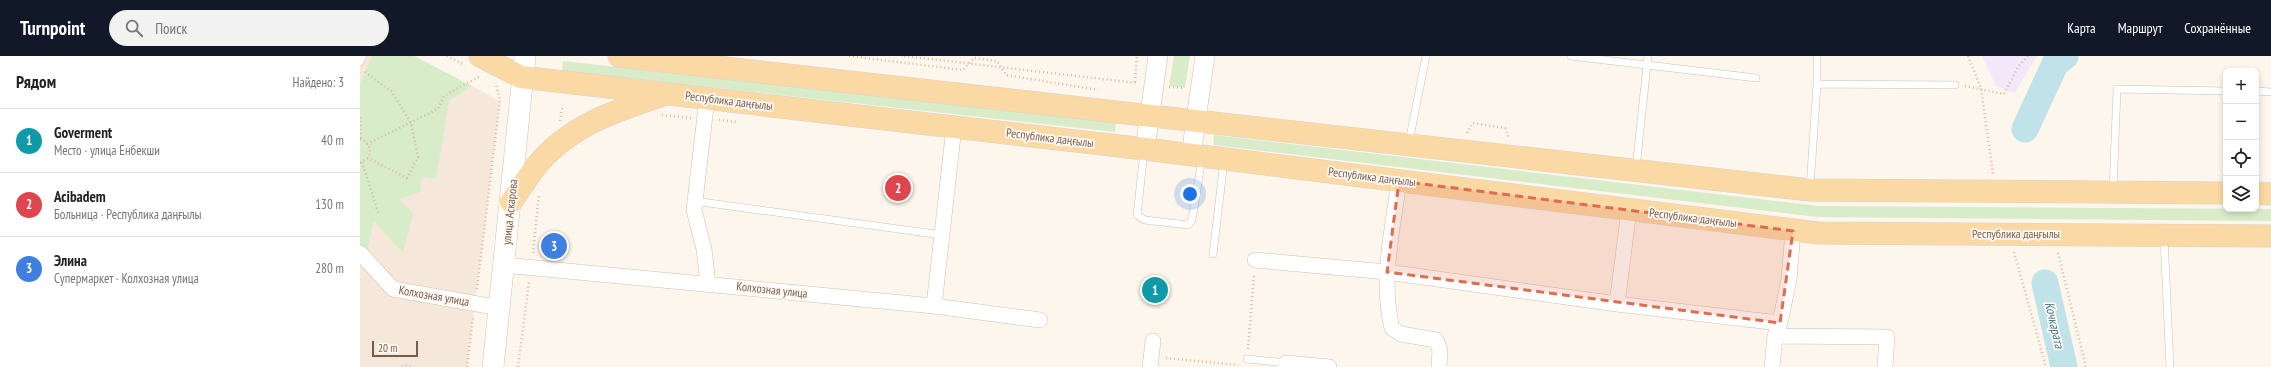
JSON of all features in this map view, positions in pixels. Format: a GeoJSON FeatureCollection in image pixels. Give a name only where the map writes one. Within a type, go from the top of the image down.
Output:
{"type":"FeatureCollection","features":[{"type":"Feature","properties":{"kind":"main road"},"geometry":{"type":"LineString","coordinates":[[619,56],[1810,190],[2223,193]]}},
{"type":"Feature","properties":{"kind":"main road","name":"Республика даңғылы"},"geometry":{"type":"LineString","coordinates":[[482,65],[523,66],[666,94],[1196,155],[1794,231],[1830,234],[2271,236]]}},
{"type":"Feature","properties":{"kind":"main road","name":"улица Аскарова"},"geometry":{"type":"LineString","coordinates":[[493,367],[511,202],[523,66]]}},
{"type":"Feature","properties":{"kind":"main road"},"geometry":{"type":"LineString","coordinates":[[511,202],[538,164],[560,142],[593,121],[666,94]]}},
{"type":"Feature","properties":{"kind":"main road"},"geometry":{"type":"LineString","coordinates":[[2259,194],[2271,194]]}},
{"type":"Feature","properties":{"kind":"street"},"geometry":{"type":"LineString","coordinates":[[1145,149],[1158,56]]}},
{"type":"Feature","properties":{"kind":"street"},"geometry":{"type":"LineString","coordinates":[[1196,155],[1196,121],[1205,56]]}},
{"type":"Feature","properties":{"kind":"street"},"geometry":{"type":"LineString","coordinates":[[707,98],[694,210],[704,249],[708,284]]}},
{"type":"Feature","properties":{"kind":"street"},"geometry":{"type":"LineString","coordinates":[[934,306],[954,127]]}},
{"type":"Feature","properties":{"kind":"street"},"geometry":{"type":"LineString","coordinates":[[1399,181],[1387,272],[1389,317],[1392,328],[1401,334],[1436,340],[1440,350],[1439,367]]}},
{"type":"Feature","properties":{"kind":"street"},"geometry":{"type":"LineString","coordinates":[[1617,304],[1629,210]]}},
{"type":"Feature","properties":{"kind":"street"},"geometry":{"type":"LineString","coordinates":[[1772,367],[1777,330],[1789,279],[1794,231]]}},
{"type":"Feature","properties":{"kind":"street","name":"Колхозная улица"},"geometry":{"type":"LineString","coordinates":[[360,253],[393,289],[500,308]]}},
{"type":"Feature","properties":{"kind":"street"},"geometry":{"type":"LineString","coordinates":[[1255,260],[1387,272],[1617,304],[1777,330],[1887,337],[1886,367]]}},
{"type":"Feature","properties":{"kind":"street","name":"Колхозная улица"},"geometry":{"type":"LineString","coordinates":[[504,265],[934,306],[1040,320]]}},
{"type":"Feature","properties":{"kind":"street"},"geometry":{"type":"LineString","coordinates":[[1151,362],[1153,341]]}},
{"type":"Feature","properties":{"kind":"street"},"geometry":{"type":"LineString","coordinates":[[1286,365],[1329,367]]}},
{"type":"Feature","properties":{"kind":"lane"},"geometry":{"type":"LineString","coordinates":[[360,62],[363,56]]}},
{"type":"Feature","properties":{"kind":"lane"},"geometry":{"type":"LineString","coordinates":[[1408,144],[1426,56]]}},
{"type":"Feature","properties":{"kind":"lane"},"geometry":{"type":"LineString","coordinates":[[1571,56],[1756,78]]}},
{"type":"Feature","properties":{"kind":"lane"},"geometry":{"type":"LineString","coordinates":[[1636,170],[1648,56]]}},
{"type":"Feature","properties":{"kind":"lane"},"geometry":{"type":"LineString","coordinates":[[1810,190],[1817,84],[1817,56]]}},
{"type":"Feature","properties":{"kind":"lane"},"geometry":{"type":"LineString","coordinates":[[1817,84],[1954,85]]}},
{"type":"Feature","properties":{"kind":"lane"},"geometry":{"type":"LineString","coordinates":[[2113,193],[2117,90],[2223,91]]}},
{"type":"Feature","properties":{"kind":"lane"},"geometry":{"type":"LineString","coordinates":[[2259,91],[2271,92]]}},
{"type":"Feature","properties":{"kind":"lane"},"geometry":{"type":"LineString","coordinates":[[1145,149],[1137,215],[1145,220],[1188,225],[1192,220],[1196,155]]}},
{"type":"Feature","properties":{"kind":"lane"},"geometry":{"type":"LineString","coordinates":[[1213,254],[1224,159]]}},
{"type":"Feature","properties":{"kind":"lane"},"geometry":{"type":"LineString","coordinates":[[694,201],[942,235]]}},
{"type":"Feature","properties":{"kind":"lane"},"geometry":{"type":"LineString","coordinates":[[2164,235],[2170,367]]}},
{"type":"Feature","properties":{"kind":"lane"},"geometry":{"type":"LineString","coordinates":[[1247,359],[1286,365]]}},
{"type":"Feature","properties":{"kind":"path"},"geometry":{"type":"LineString","coordinates":[[849,56],[963,70],[974,58],[997,61],[1006,75],[1106,91]]}},
{"type":"Feature","properties":{"kind":"path"},"geometry":{"type":"LineString","coordinates":[[904,56],[1142,84]]}},
{"type":"Feature","properties":{"kind":"path"},"geometry":{"type":"LineString","coordinates":[[1135,82],[1137,56]]}},
{"type":"Feature","properties":{"kind":"path"},"geometry":{"type":"LineString","coordinates":[[1968,56],[1981,88],[1993,179]]}},
{"type":"Feature","properties":{"kind":"path"},"geometry":{"type":"LineString","coordinates":[[1954,85],[1981,88],[2004,94],[2018,67],[2028,56]]}},
{"type":"Feature","properties":{"kind":"path"},"geometry":{"type":"LineString","coordinates":[[368,144],[438,109],[444,96],[482,65]]}},
{"type":"Feature","properties":{"kind":"path"},"geometry":{"type":"LineString","coordinates":[[360,68],[391,91],[411,123],[418,157],[407,178],[368,158]]}},
{"type":"Feature","properties":{"kind":"path"},"geometry":{"type":"LineString","coordinates":[[467,367],[500,101],[495,81]]}},
{"type":"Feature","properties":{"kind":"path"},"geometry":{"type":"LineString","coordinates":[[1169,86],[1185,88]]}},
{"type":"Feature","properties":{"kind":"path"},"geometry":{"type":"LineString","coordinates":[[560,123],[563,105]]}},
{"type":"Feature","properties":{"kind":"path"},"geometry":{"type":"LineString","coordinates":[[360,117],[360,140],[368,144],[370,151],[368,158],[361,163],[379,215]]}},
{"type":"Feature","properties":{"kind":"path"},"geometry":{"type":"LineString","coordinates":[[1460,133],[1467,134],[1474,123],[1505,128],[1511,141]]}},
{"type":"Feature","properties":{"kind":"path"},"geometry":{"type":"LineString","coordinates":[[518,367],[540,189]]}},
{"type":"Feature","properties":{"kind":"path"},"geometry":{"type":"LineString","coordinates":[[2014,250],[2046,367]]}},
{"type":"Feature","properties":{"kind":"path"},"geometry":{"type":"LineString","coordinates":[[2057,250],[2086,367]]}},
{"type":"Feature","properties":{"kind":"path"},"geometry":{"type":"LineString","coordinates":[[1151,362],[1239,365],[1247,359],[1255,260]]}},
{"type":"Feature","properties":{"kind":"path"},"geometry":{"type":"LineString","coordinates":[[402,367],[407,365],[413,367]]}},
{"type":"Feature","properties":{"kind":"highlighted area"},"geometry":{"type":"Polygon","coordinates":[[[1399,181],[1793,231],[1780,323],[1387,272],[1399,181]]]}},
{"type":"Feature","properties":{"kind":"shaded area"},"geometry":{"type":"Polygon","coordinates":[[[360,56],[414,56],[500,101],[467,367],[360,367],[360,56]]]}},
{"type":"Feature","properties":{"kind":"shaded area"},"geometry":{"type":"Polygon","coordinates":[[[1982,56],[2037,56],[2015,93],[1996,86],[1982,56]]]}},
{"type":"Feature","properties":{"kind":"green space"},"geometry":{"type":"Polygon","coordinates":[[[372,56],[414,56],[472,86],[449,101],[436,179],[422,177],[420,192],[400,199],[413,214],[403,253],[374,221],[367,250],[360,248],[360,84],[372,56]]]}},
{"type":"Feature","properties":{"kind":"green space"},"geometry":{"type":"Polygon","coordinates":[[[1174,56],[1190,56],[1185,88],[1169,86],[1174,56]]]}},
{"type":"Feature","properties":{"kind":"green space"},"geometry":{"type":"Polygon","coordinates":[[[563,61],[1116,123],[1115,132],[562,71],[563,61]]]}},
{"type":"Feature","properties":{"kind":"green space"},"geometry":{"type":"Polygon","coordinates":[[[1214,135],[1819,206],[2223,209],[2223,212],[2259,212],[2259,209],[2271,209],[2271,221],[1817,217],[1213,145],[1214,135]]]}},
{"type":"Feature","properties":{"kind":"waterway","name":"Кочкарата"},"geometry":{"type":"LineString","coordinates":[[2025,129],[2055,64],[2065,56]]}},
{"type":"Feature","properties":{"kind":"waterway","name":"Кочкарата"},"geometry":{"type":"LineString","coordinates":[[2045,283],[2064,367]]}},
{"type":"Feature","properties":{"kind":"place","name":"Acibadem"},"geometry":{"type":"Point","coordinates":[898,188]}},
{"type":"Feature","properties":{"kind":"place","name":"Элина"},"geometry":{"type":"Point","coordinates":[554,246]}},
{"type":"Feature","properties":{"kind":"place","name":"Goverment"},"geometry":{"type":"Point","coordinates":[1155,290]}}]}
